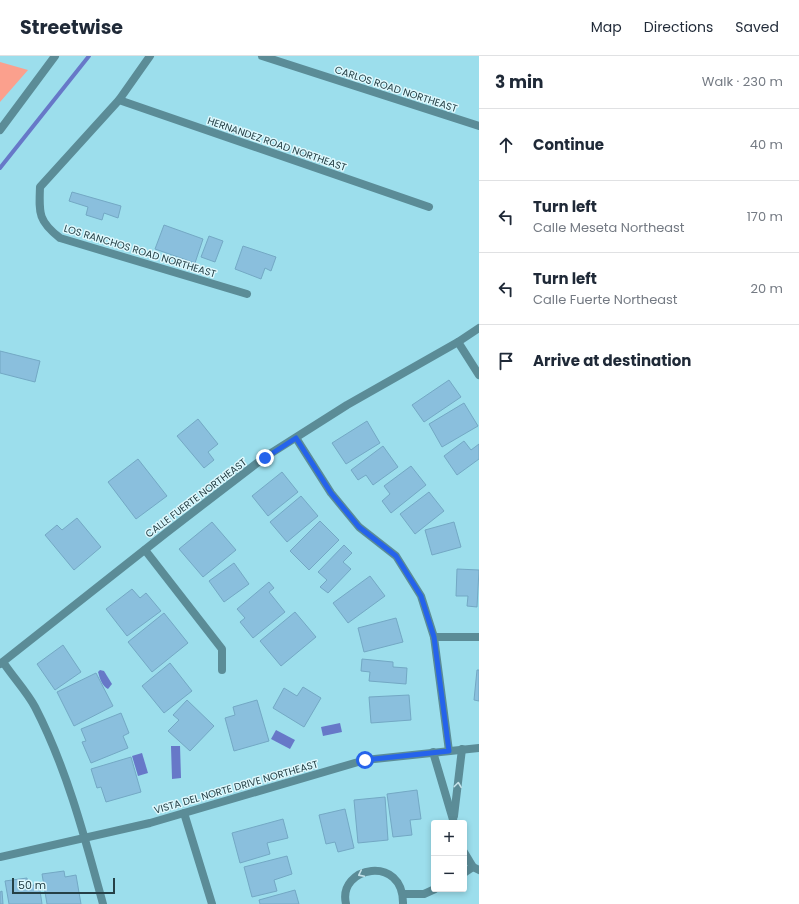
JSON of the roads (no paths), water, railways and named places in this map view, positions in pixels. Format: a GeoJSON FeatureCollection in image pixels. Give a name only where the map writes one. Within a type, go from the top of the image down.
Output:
{"type":"FeatureCollection","features":[{"type":"Feature","properties":{"kind":"street"},"geometry":{"type":"LineString","coordinates":[[0,130],[56,56]]}},
{"type":"Feature","properties":{"kind":"street"},"geometry":{"type":"LineString","coordinates":[[119,100],[150,56]]}},
{"type":"Feature","properties":{"kind":"street","name":"CARLOS ROAD NORTHEAST"},"geometry":{"type":"LineString","coordinates":[[262,56],[479,126]]}},
{"type":"Feature","properties":{"kind":"street","name":"LOS RANCHOS ROAD NORTHEAST"},"geometry":{"type":"LineString","coordinates":[[119,100],[40,187],[39,212],[47,228],[60,238],[247,294]]}},
{"type":"Feature","properties":{"kind":"street","name":"HERNANDEZ ROAD NORTHEAST"},"geometry":{"type":"LineString","coordinates":[[119,100],[429,207]]}},
{"type":"Feature","properties":{"kind":"street","name":"CALLE FUERTE NORTHEAST"},"geometry":{"type":"LineString","coordinates":[[2,663],[145,550],[265,458],[347,405],[458,342],[479,328]]}},
{"type":"Feature","properties":{"kind":"street"},"geometry":{"type":"LineString","coordinates":[[458,342],[479,375]]}},
{"type":"Feature","properties":{"kind":"street"},"geometry":{"type":"LineString","coordinates":[[296,438],[331,493],[359,527],[396,556],[421,596],[434,637],[449,751]]}},
{"type":"Feature","properties":{"kind":"street"},"geometry":{"type":"LineString","coordinates":[[145,550],[222,649],[222,670]]}},
{"type":"Feature","properties":{"kind":"street"},"geometry":{"type":"LineString","coordinates":[[434,637],[479,637]]}},
{"type":"Feature","properties":{"kind":"street"},"geometry":{"type":"LineString","coordinates":[[2,663],[35,706],[58,759],[85,838],[103,904]]}},
{"type":"Feature","properties":{"kind":"street","name":"VISTA DEL NORTE DRIVE NORTHEAST"},"geometry":{"type":"LineString","coordinates":[[0,857],[85,838],[184,813],[365,760],[479,748]]}},
{"type":"Feature","properties":{"kind":"street"},"geometry":{"type":"LineString","coordinates":[[454,820],[462,750]]}},
{"type":"Feature","properties":{"kind":"street"},"geometry":{"type":"LineString","coordinates":[[433,752],[453,820]]}},
{"type":"Feature","properties":{"kind":"street"},"geometry":{"type":"LineString","coordinates":[[184,813],[212,904]]}},
{"type":"Feature","properties":{"kind":"street"},"geometry":{"type":"LineString","coordinates":[[467,856],[476,869]]}},
{"type":"Feature","properties":{"kind":"street"},"geometry":{"type":"LineString","coordinates":[[346,904],[346,891],[350,883],[363,872],[371,870],[388,874],[400,886],[403,894],[403,904]]}},
{"type":"Feature","properties":{"kind":"street"},"geometry":{"type":"LineString","coordinates":[[403,894],[424,894],[431,891]]}},
{"type":"Feature","properties":{"kind":"water"},"geometry":{"type":"Polygon","coordinates":[[[100,670],[104,671],[112,684],[108,689],[100,680],[98,672],[100,670]]]}},
{"type":"Feature","properties":{"kind":"water"},"geometry":{"type":"Polygon","coordinates":[[[340,723],[342,732],[323,736],[321,727],[340,723]]]}},
{"type":"Feature","properties":{"kind":"water"},"geometry":{"type":"Polygon","coordinates":[[[276,730],[295,740],[290,749],[271,739],[276,730]]]}},
{"type":"Feature","properties":{"kind":"water"},"geometry":{"type":"Polygon","coordinates":[[[171,746],[180,746],[181,778],[172,779],[171,746]]]}},
{"type":"Feature","properties":{"kind":"water"},"geometry":{"type":"Polygon","coordinates":[[[142,753],[148,773],[138,776],[132,756],[142,753]]]}},
{"type":"Feature","properties":{"kind":"waterway"},"geometry":{"type":"LineString","coordinates":[[0,168],[89,56]]}}]}
